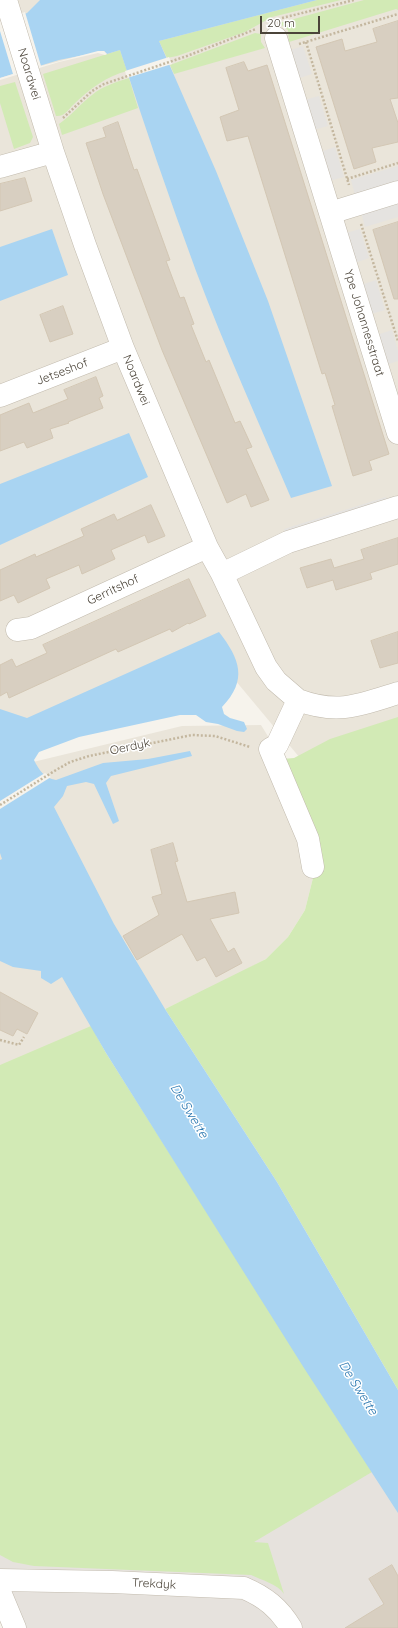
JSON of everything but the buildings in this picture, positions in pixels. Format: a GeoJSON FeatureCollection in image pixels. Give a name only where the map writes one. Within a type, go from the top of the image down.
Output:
{"type":"FeatureCollection","features":[{"type":"Feature","properties":{"kind":"street","name":"Noardwei"},"geometry":{"type":"LineString","coordinates":[[7,1],[53,152],[123,348],[207,547],[222,574]]}},
{"type":"Feature","properties":{"kind":"street","name":"Ype Johannesstraat"},"geometry":{"type":"LineString","coordinates":[[277,44],[330,213],[391,388],[398,433]]}},
{"type":"Feature","properties":{"kind":"street"},"geometry":{"type":"LineString","coordinates":[[0,166],[53,152]]}},
{"type":"Feature","properties":{"kind":"street"},"geometry":{"type":"LineString","coordinates":[[330,213],[398,192]]}},
{"type":"Feature","properties":{"kind":"street","name":"Jetseshof"},"geometry":{"type":"LineString","coordinates":[[0,396],[123,348]]}},
{"type":"Feature","properties":{"kind":"street"},"geometry":{"type":"LineString","coordinates":[[398,507],[288,542],[222,574],[266,667],[276,681],[298,700],[315,706],[343,708],[398,693]]}},
{"type":"Feature","properties":{"kind":"street","name":"Gerritshof"},"geometry":{"type":"LineString","coordinates":[[17,630],[31,628],[207,547]]}},
{"type":"Feature","properties":{"kind":"street"},"geometry":{"type":"LineString","coordinates":[[298,700],[277,745],[270,749],[308,839],[313,867]]}},
{"type":"Feature","properties":{"kind":"street","name":"Trekdyk"},"geometry":{"type":"LineString","coordinates":[[0,1580],[112,1582],[244,1588],[258,1594],[270,1602],[279,1610],[291,1628]]}},
{"type":"Feature","properties":{"kind":"street"},"geometry":{"type":"LineString","coordinates":[[0,1592],[15,1628]]}},
{"type":"Feature","properties":{"kind":"path"},"geometry":{"type":"LineString","coordinates":[[277,44],[398,14]]}},
{"type":"Feature","properties":{"kind":"path"},"geometry":{"type":"LineString","coordinates":[[44,125],[63,118],[92,91],[119,78],[178,58]]}},
{"type":"Feature","properties":{"kind":"path"},"geometry":{"type":"LineString","coordinates":[[348,178],[398,163]]}},
{"type":"Feature","properties":{"kind":"path","name":"Oerdyk"},"geometry":{"type":"LineString","coordinates":[[0,805],[70,762],[89,756],[192,735],[215,736],[262,751],[270,749]]}},
{"type":"Feature","properties":{"kind":"path"},"geometry":{"type":"LineString","coordinates":[[0,1040],[19,1045],[24,1037]]}},
{"type":"Feature","properties":{"kind":"shaded area"},"geometry":{"type":"Polygon","coordinates":[[[0,0],[398,0],[398,733],[305,764],[210,650],[12,741],[0,725],[0,0]]]}},
{"type":"Feature","properties":{"kind":"shaded area"},"geometry":{"type":"Polygon","coordinates":[[[303,46],[312,74],[297,79],[288,51],[303,46]]]}},
{"type":"Feature","properties":{"kind":"shaded area"},"geometry":{"type":"Polygon","coordinates":[[[319,96],[328,126],[313,130],[304,100],[319,96]]]}},
{"type":"Feature","properties":{"kind":"shaded area"},"geometry":{"type":"Polygon","coordinates":[[[335,147],[344,177],[329,181],[320,152],[335,147]]]}},
{"type":"Feature","properties":{"kind":"shaded area"},"geometry":{"type":"Polygon","coordinates":[[[398,166],[398,182],[355,195],[351,180],[398,166]]]}},
{"type":"Feature","properties":{"kind":"shaded area"},"geometry":{"type":"Polygon","coordinates":[[[398,201],[398,217],[365,227],[361,212],[398,201]]]}},
{"type":"Feature","properties":{"kind":"shaded area"},"geometry":{"type":"Polygon","coordinates":[[[360,229],[369,258],[355,263],[346,233],[360,229]]]}},
{"type":"Feature","properties":{"kind":"shaded area"},"geometry":{"type":"Polygon","coordinates":[[[376,280],[385,310],[371,314],[361,285],[376,280]]]}},
{"type":"Feature","properties":{"kind":"shaded area"},"geometry":{"type":"Polygon","coordinates":[[[392,330],[398,351],[398,361],[386,365],[377,335],[392,330]]]}},
{"type":"Feature","properties":{"kind":"shaded area"},"geometry":{"type":"Polygon","coordinates":[[[386,497],[388,503],[286,535],[284,529],[386,497]]]}},
{"type":"Feature","properties":{"kind":"shaded area"},"geometry":{"type":"Polygon","coordinates":[[[261,725],[282,759],[318,858],[305,910],[288,937],[266,959],[165,1009],[0,1074],[0,770],[182,726],[261,725]]]}},
{"type":"Feature","properties":{"kind":"shaded area"},"geometry":{"type":"Polygon","coordinates":[[[371,1447],[398,1490],[398,1628],[17,1628],[0,1582],[0,1521],[371,1447]]]}},
{"type":"Feature","properties":{"kind":"green space"},"geometry":{"type":"Polygon","coordinates":[[[317,0],[341,0],[272,17],[245,32],[177,56],[167,58],[159,41],[317,0]]]}},
{"type":"Feature","properties":{"kind":"green space"},"geometry":{"type":"Polygon","coordinates":[[[364,0],[398,0],[398,10],[396,9],[289,42],[288,30],[279,23],[364,0]]]}},
{"type":"Feature","properties":{"kind":"green space"},"geometry":{"type":"Polygon","coordinates":[[[255,33],[261,34],[261,42],[265,48],[174,74],[170,65],[255,33]]]}},
{"type":"Feature","properties":{"kind":"green space"},"geometry":{"type":"Polygon","coordinates":[[[120,50],[127,71],[112,76],[98,84],[79,99],[66,113],[56,116],[43,74],[120,50]]]}},
{"type":"Feature","properties":{"kind":"green space"},"geometry":{"type":"Polygon","coordinates":[[[129,78],[138,108],[62,135],[59,124],[96,92],[114,83],[129,78]]]}},
{"type":"Feature","properties":{"kind":"green space"},"geometry":{"type":"Polygon","coordinates":[[[15,82],[33,137],[30,143],[14,149],[0,103],[0,86],[15,82]]]}},
{"type":"Feature","properties":{"kind":"green space"},"geometry":{"type":"Polygon","coordinates":[[[398,717],[398,1390],[277,1182],[165,1009],[266,959],[288,937],[305,910],[318,858],[282,759],[294,758],[330,739],[398,717]]]}},
{"type":"Feature","properties":{"kind":"green space"},"geometry":{"type":"Polygon","coordinates":[[[91,1026],[106,1053],[372,1472],[254,1542],[268,1543],[284,1594],[274,1585],[251,1575],[34,1566],[13,1562],[0,1555],[0,1065],[91,1026]]]}},
{"type":"Feature","properties":{"kind":"water"},"geometry":{"type":"Polygon","coordinates":[[[40,0],[317,0],[159,41],[216,171],[268,301],[332,486],[291,498],[207,300],[176,216],[120,50],[107,54],[104,51],[59,60],[0,78],[0,23],[27,13],[40,0]]]}},
{"type":"Feature","properties":{"kind":"water"},"geometry":{"type":"Polygon","coordinates":[[[52,229],[68,275],[0,301],[0,247],[52,229]]]}},
{"type":"Feature","properties":{"kind":"water"},"geometry":{"type":"Polygon","coordinates":[[[129,433],[148,477],[0,545],[0,484],[129,433]]]}},
{"type":"Feature","properties":{"kind":"water","name":"De Swette"},"geometry":{"type":"Polygon","coordinates":[[[219,632],[232,651],[238,670],[238,679],[235,688],[222,707],[224,714],[230,718],[244,722],[247,729],[244,732],[206,722],[196,715],[180,715],[79,737],[39,752],[34,760],[42,773],[56,780],[103,763],[148,759],[190,751],[192,756],[111,776],[106,783],[119,821],[113,824],[94,784],[86,782],[67,786],[63,796],[54,807],[114,924],[165,1009],[277,1182],[398,1390],[398,1513],[304,1368],[106,1053],[62,977],[51,984],[41,978],[41,971],[13,967],[0,961],[0,860],[2,859],[0,853],[0,709],[27,718],[219,632]]]}},
{"type":"Feature","properties":{"kind":"pier"},"geometry":{"type":"Polygon","coordinates":[[[25,12],[41,66],[98,51],[104,51],[107,54],[105,55],[98,53],[59,62],[0,80],[0,78],[13,74],[0,31],[0,21],[25,12]]]}},
{"type":"Feature","properties":{"kind":"pier"},"geometry":{"type":"Polygon","coordinates":[[[169,57],[172,64],[127,78],[125,71],[169,57]]]}},
{"type":"Feature","properties":{"kind":"pier"},"geometry":{"type":"Polygon","coordinates":[[[45,773],[51,777],[0,809],[0,801],[45,773]]]}}]}
